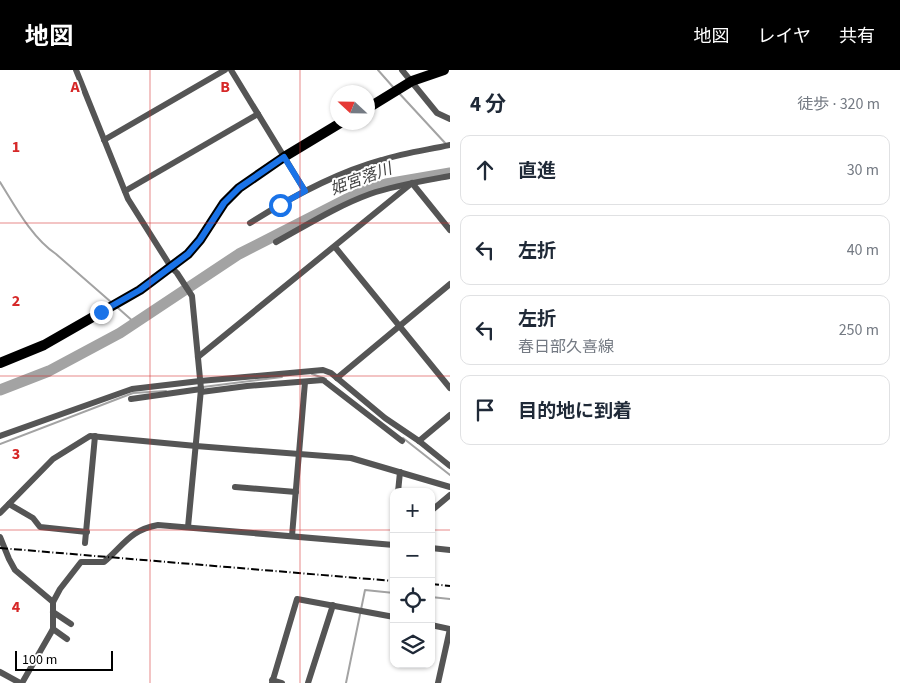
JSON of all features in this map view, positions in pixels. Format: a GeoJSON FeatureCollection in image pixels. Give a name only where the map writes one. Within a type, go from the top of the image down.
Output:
{"type":"FeatureCollection","features":[{"type":"Feature","properties":{"kind":"main road"},"geometry":{"type":"LineString","coordinates":[[375,104],[412,81],[444,70]]}},
{"type":"Feature","properties":{"kind":"main road"},"geometry":{"type":"LineString","coordinates":[[0,363],[65,334],[174,270],[200,240],[220,208],[239,188],[284,157],[330,129]]}},
{"type":"Feature","properties":{"kind":"street"},"geometry":{"type":"LineString","coordinates":[[104,140],[224,70]]}},
{"type":"Feature","properties":{"kind":"street"},"geometry":{"type":"LineString","coordinates":[[231,70],[305,191]]}},
{"type":"Feature","properties":{"kind":"street"},"geometry":{"type":"LineString","coordinates":[[402,70],[437,113],[450,119]]}},
{"type":"Feature","properties":{"kind":"street"},"geometry":{"type":"LineString","coordinates":[[77,71],[125,191],[192,296],[201,386],[188,527]]}},
{"type":"Feature","properties":{"kind":"street"},"geometry":{"type":"LineString","coordinates":[[125,191],[258,114]]}},
{"type":"Feature","properties":{"kind":"street"},"geometry":{"type":"LineString","coordinates":[[250,223],[305,191],[356,168],[382,160],[450,145]]}},
{"type":"Feature","properties":{"kind":"street"},"geometry":{"type":"LineString","coordinates":[[276,242],[313,220],[359,198],[412,183],[450,176]]}},
{"type":"Feature","properties":{"kind":"street"},"geometry":{"type":"LineString","coordinates":[[198,357],[412,183]]}},
{"type":"Feature","properties":{"kind":"street"},"geometry":{"type":"LineString","coordinates":[[412,183],[450,230]]}},
{"type":"Feature","properties":{"kind":"street"},"geometry":{"type":"LineString","coordinates":[[334,247],[450,388]]}},
{"type":"Feature","properties":{"kind":"street"},"geometry":{"type":"LineString","coordinates":[[337,378],[450,284]]}},
{"type":"Feature","properties":{"kind":"street"},"geometry":{"type":"LineString","coordinates":[[131,399],[201,386],[323,370],[328,371],[385,418],[419,441],[450,466]]}},
{"type":"Feature","properties":{"kind":"street"},"geometry":{"type":"LineString","coordinates":[[0,436],[132,389],[247,386],[323,380],[402,441]]}},
{"type":"Feature","properties":{"kind":"street"},"geometry":{"type":"LineString","coordinates":[[292,536],[306,382]]}},
{"type":"Feature","properties":{"kind":"street"},"geometry":{"type":"LineString","coordinates":[[419,441],[450,415]]}},
{"type":"Feature","properties":{"kind":"street"},"geometry":{"type":"LineString","coordinates":[[0,513],[53,459],[90,436],[351,458],[450,487]]}},
{"type":"Feature","properties":{"kind":"street"},"geometry":{"type":"LineString","coordinates":[[86,543],[95,436]]}},
{"type":"Feature","properties":{"kind":"street"},"geometry":{"type":"LineString","coordinates":[[398,488],[400,472]]}},
{"type":"Feature","properties":{"kind":"street"},"geometry":{"type":"LineString","coordinates":[[235,487],[296,492]]}},
{"type":"Feature","properties":{"kind":"street"},"geometry":{"type":"LineString","coordinates":[[435,508],[450,495]]}},
{"type":"Feature","properties":{"kind":"street"},"geometry":{"type":"LineString","coordinates":[[10,504],[33,518],[40,527],[86,532]]}},
{"type":"Feature","properties":{"kind":"street"},"geometry":{"type":"LineString","coordinates":[[0,672],[21,683],[53,629],[53,602],[60,589],[81,562],[104,562],[128,538],[144,527],[158,525],[188,527],[390,544]]}},
{"type":"Feature","properties":{"kind":"street"},"geometry":{"type":"LineString","coordinates":[[0,537],[8,559],[15,570],[53,602]]}},
{"type":"Feature","properties":{"kind":"street"},"geometry":{"type":"LineString","coordinates":[[435,548],[450,550]]}},
{"type":"Feature","properties":{"kind":"street"},"geometry":{"type":"LineString","coordinates":[[282,683],[272,682],[297,599],[390,616]]}},
{"type":"Feature","properties":{"kind":"street"},"geometry":{"type":"LineString","coordinates":[[308,683],[333,605]]}},
{"type":"Feature","properties":{"kind":"street"},"geometry":{"type":"LineString","coordinates":[[53,612],[70,624]]}},
{"type":"Feature","properties":{"kind":"street"},"geometry":{"type":"LineString","coordinates":[[435,626],[450,629],[438,683]]}},
{"type":"Feature","properties":{"kind":"street"},"geometry":{"type":"LineString","coordinates":[[53,629],[66,639]]}},
{"type":"Feature","properties":{"kind":"waterway"},"geometry":{"type":"LineString","coordinates":[[378,70],[393,87]]}},
{"type":"Feature","properties":{"kind":"waterway"},"geometry":{"type":"LineString","coordinates":[[398,92],[446,144]]}},
{"type":"Feature","properties":{"kind":"waterway","name":"姫宮落川"},"geometry":{"type":"LineString","coordinates":[[0,390],[49,371],[120,333],[239,254],[347,199],[366,190],[386,184],[450,173]]}},
{"type":"Feature","properties":{"kind":"waterway"},"geometry":{"type":"LineString","coordinates":[[0,182],[39,239],[111,302]]}},
{"type":"Feature","properties":{"kind":"waterway"},"geometry":{"type":"LineString","coordinates":[[118,308],[135,323]]}},
{"type":"Feature","properties":{"kind":"waterway"},"geometry":{"type":"LineString","coordinates":[[312,374],[326,379]]}},
{"type":"Feature","properties":{"kind":"waterway"},"geometry":{"type":"LineString","coordinates":[[203,387],[282,377]]}},
{"type":"Feature","properties":{"kind":"waterway"},"geometry":{"type":"LineString","coordinates":[[0,444],[133,393],[166,391]]}},
{"type":"Feature","properties":{"kind":"waterway"},"geometry":{"type":"LineString","coordinates":[[403,438],[450,475]]}},
{"type":"Feature","properties":{"kind":"waterway"},"geometry":{"type":"LineString","coordinates":[[346,683],[365,590],[390,593]]}},
{"type":"Feature","properties":{"kind":"waterway"},"geometry":{"type":"LineString","coordinates":[[435,597],[450,599]]}},
{"type":"Feature","properties":{"kind":"railway"},"geometry":{"type":"LineString","coordinates":[[0,548],[390,581]]}},
{"type":"Feature","properties":{"kind":"railway"},"geometry":{"type":"LineString","coordinates":[[435,584],[450,586]]}},
{"type":"Feature","properties":{"kind":"route"},"geometry":{"type":"LineString","coordinates":[[101,312],[140,290],[188,254],[200,240],[224,203],[239,188],[284,157],[305,191],[280,205]]}}]}
